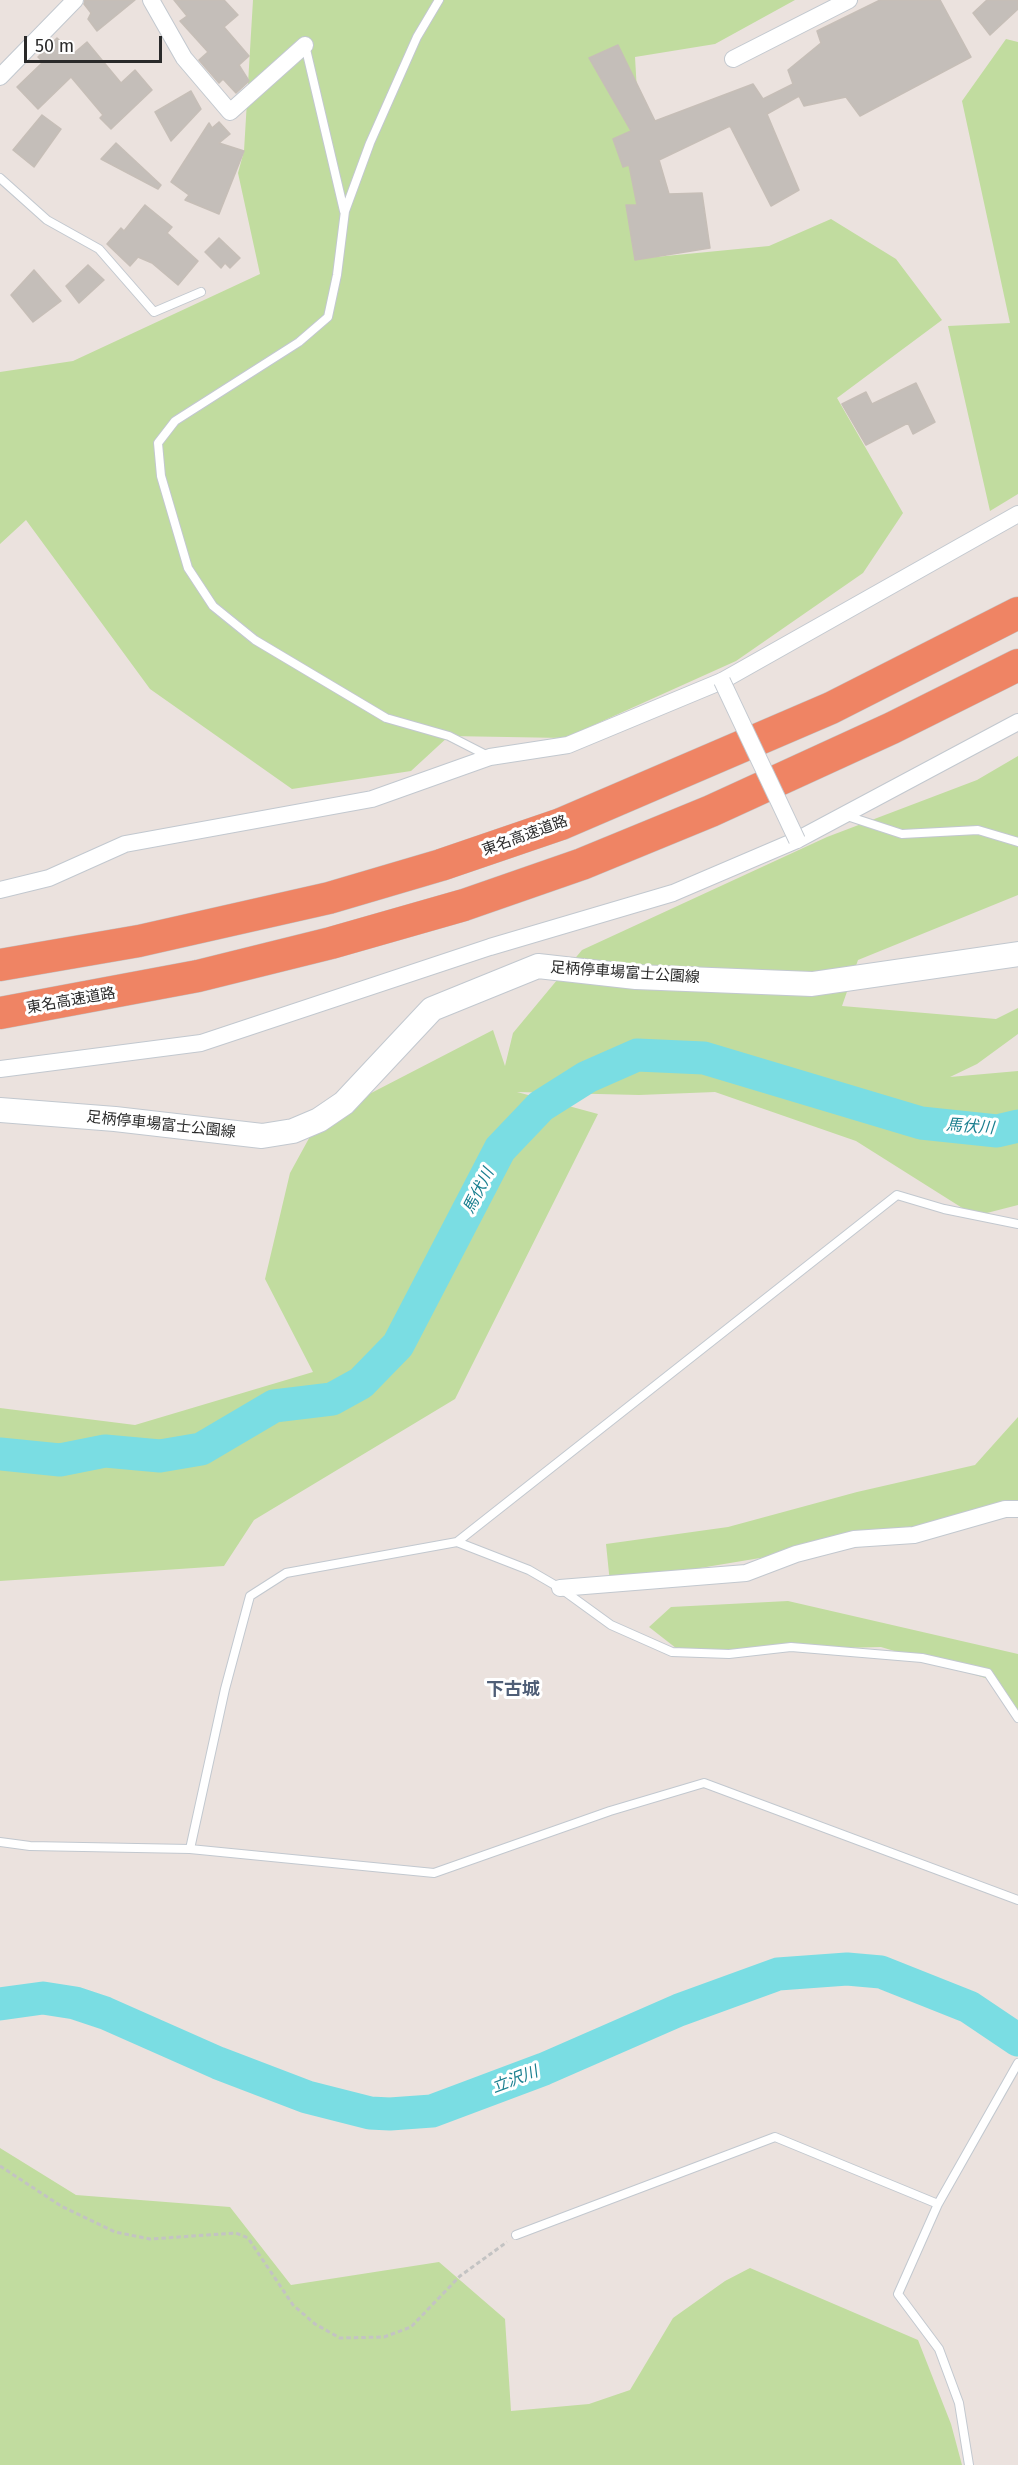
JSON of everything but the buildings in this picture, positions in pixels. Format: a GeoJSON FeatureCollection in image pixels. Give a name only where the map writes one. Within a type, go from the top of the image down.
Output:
{"type":"FeatureCollection","features":[{"type":"Feature","properties":{"kind":"highway","name":"東名高速道路"},"geometry":{"type":"LineString","coordinates":[[0,965],[139,941],[329,898],[452,861],[561,824],[715,760],[831,708],[1018,613]]}},
{"type":"Feature","properties":{"kind":"highway","name":"東名高速道路"},"geometry":{"type":"LineString","coordinates":[[0,1013],[198,976],[331,943],[475,901],[582,864],[711,811],[892,728],[1018,665]]}},
{"type":"Feature","properties":{"kind":"main road","name":"足柄停車場富士公園線"},"geometry":{"type":"LineString","coordinates":[[0,1110],[115,1119],[262,1136],[293,1131],[319,1120],[344,1103],[432,1009],[538,966],[636,977],[812,984],[1018,954]]}},
{"type":"Feature","properties":{"kind":"street"},"geometry":{"type":"LineString","coordinates":[[0,77],[75,0]]}},
{"type":"Feature","properties":{"kind":"street"},"geometry":{"type":"LineString","coordinates":[[151,0],[184,58],[230,112],[305,45]]}},
{"type":"Feature","properties":{"kind":"street"},"geometry":{"type":"LineString","coordinates":[[733,59],[849,0]]}},
{"type":"Feature","properties":{"kind":"street"},"geometry":{"type":"LineString","coordinates":[[0,890],[49,878],[125,844],[372,799],[490,757],[568,745],[722,681],[1018,514]]}},
{"type":"Feature","properties":{"kind":"street"},"geometry":{"type":"LineString","coordinates":[[722,681],[797,840]]}},
{"type":"Feature","properties":{"kind":"street"},"geometry":{"type":"LineString","coordinates":[[0,1070],[201,1043],[490,947],[673,893],[797,840],[1018,722]]}},
{"type":"Feature","properties":{"kind":"street"},"geometry":{"type":"LineString","coordinates":[[560,1588],[746,1573],[796,1554],[854,1539],[914,1535],[1005,1509],[1018,1509]]}},
{"type":"Feature","properties":{"kind":"lane"},"geometry":{"type":"LineString","coordinates":[[439,0],[412,48],[370,143],[345,211],[337,274],[328,317],[298,342],[175,421],[158,443],[161,476],[188,568],[213,606],[255,640],[386,718],[449,736],[490,757]]}},
{"type":"Feature","properties":{"kind":"lane"},"geometry":{"type":"LineString","coordinates":[[305,45],[345,211]]}},
{"type":"Feature","properties":{"kind":"lane"},"geometry":{"type":"LineString","coordinates":[[0,178],[47,220],[99,249],[154,312],[201,292]]}},
{"type":"Feature","properties":{"kind":"lane"},"geometry":{"type":"LineString","coordinates":[[844,815],[902,834],[978,830],[1018,842]]}},
{"type":"Feature","properties":{"kind":"lane"},"geometry":{"type":"LineString","coordinates":[[190,1849],[225,1689],[250,1596],[286,1573],[457,1542],[897,1195],[944,1209],[1018,1224]]}},
{"type":"Feature","properties":{"kind":"lane"},"geometry":{"type":"LineString","coordinates":[[457,1542],[529,1570],[560,1588],[611,1625],[672,1652],[729,1654],[791,1647],[922,1658],[988,1673],[1018,1718]]}},
{"type":"Feature","properties":{"kind":"lane"},"geometry":{"type":"LineString","coordinates":[[0,1842],[30,1846],[190,1849],[434,1873],[610,1811],[704,1783],[1018,1900]]}},
{"type":"Feature","properties":{"kind":"lane"},"geometry":{"type":"LineString","coordinates":[[969,2465],[959,2403],[939,2349],[898,2294],[938,2204],[1017,2066]]}},
{"type":"Feature","properties":{"kind":"lane"},"geometry":{"type":"LineString","coordinates":[[516,2235],[775,2136],[938,2204]]}},
{"type":"Feature","properties":{"kind":"path"},"geometry":{"type":"LineString","coordinates":[[0,2166],[61,2206],[115,2232],[150,2239],[236,2233],[248,2238],[293,2305],[315,2324],[340,2338],[384,2337],[411,2327],[460,2276],[516,2235]]}},
{"type":"Feature","properties":{"kind":"green space"},"geometry":{"type":"Polygon","coordinates":[[[253,0],[795,0],[715,44],[635,57],[639,126],[635,259],[769,246],[831,219],[896,259],[942,320],[837,398],[903,513],[863,573],[736,661],[565,738],[449,736],[411,771],[292,789],[150,689],[26,520],[0,544],[0,372],[73,361],[260,274],[238,173],[244,151],[253,0]]]}},
{"type":"Feature","properties":{"kind":"green space"},"geometry":{"type":"Polygon","coordinates":[[[1006,39],[1018,42],[1018,494],[990,511],[948,326],[1010,323],[962,101],[1006,39]]]}},
{"type":"Feature","properties":{"kind":"green space"},"geometry":{"type":"Polygon","coordinates":[[[1018,756],[1018,895],[858,960],[842,1006],[996,1019],[1018,1008],[1018,1034],[977,1064],[950,1077],[1018,1071],[1018,1205],[975,1216],[856,1141],[715,1092],[639,1095],[517,1092],[598,1114],[455,1399],[254,1520],[224,1566],[0,1581],[0,1408],[135,1425],[313,1372],[265,1279],[290,1173],[319,1120],[493,1030],[505,1066],[513,1033],[582,950],[827,837],[977,780],[1018,756]]]}},
{"type":"Feature","properties":{"kind":"green space"},"geometry":{"type":"Polygon","coordinates":[[[1018,1417],[1018,1515],[610,1583],[606,1544],[728,1527],[857,1492],[975,1465],[1018,1417]]]}},
{"type":"Feature","properties":{"kind":"green space"},"geometry":{"type":"Polygon","coordinates":[[[788,1601],[1018,1654],[1018,1710],[992,1680],[881,1647],[681,1652],[649,1627],[671,1607],[788,1601]]]}},
{"type":"Feature","properties":{"kind":"green space"},"geometry":{"type":"Polygon","coordinates":[[[0,2148],[76,2195],[230,2207],[291,2285],[439,2262],[505,2319],[511,2411],[589,2404],[630,2390],[673,2318],[725,2281],[750,2268],[918,2340],[951,2424],[962,2465],[0,2465],[0,2148]]]}},
{"type":"Feature","properties":{"kind":"waterway","name":"馬伏川"},"geometry":{"type":"LineString","coordinates":[[0,1454],[60,1460],[105,1451],[160,1456],[201,1449],[274,1406],[332,1399],[361,1383],[398,1345],[500,1149],[541,1106],[587,1077],[637,1055],[704,1058],[921,1123],[997,1131],[1018,1126]]}},
{"type":"Feature","properties":{"kind":"waterway","name":"立沢川"},"geometry":{"type":"LineString","coordinates":[[0,2004],[43,1998],[75,2003],[105,2013],[218,2063],[307,2097],[370,2113],[390,2114],[432,2111],[544,2069],[679,2010],[778,1974],[847,1969],[881,1972],[969,2007],[1018,2040]]}},
{"type":"Feature","properties":{"kind":"district","name":"下古城"},"geometry":{"type":"Point","coordinates":[513,1690]}}]}
